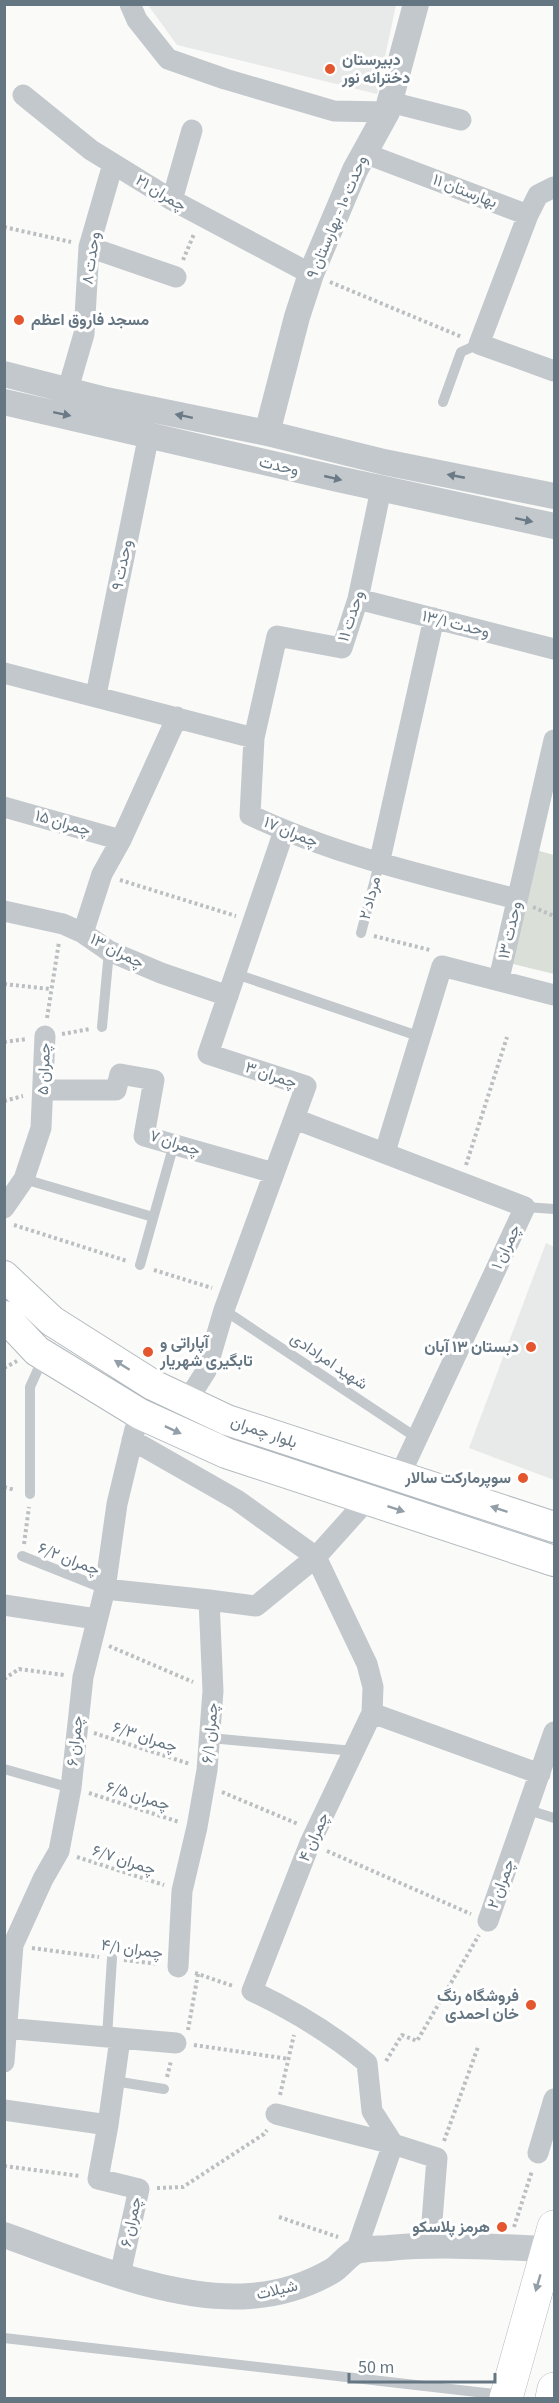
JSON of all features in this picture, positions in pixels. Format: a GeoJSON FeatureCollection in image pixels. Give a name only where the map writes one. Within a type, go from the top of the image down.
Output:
{"type":"FeatureCollection","features":[{"type":"Feature","properties":{"kind":"main road","name":"بلوار چمران"},"geometry":{"type":"LineString","coordinates":[[4,1276],[52,1321],[153,1385],[227,1420],[555,1527]]}},
{"type":"Feature","properties":{"kind":"main road","name":"بلوار چمران"},"geometry":{"type":"LineString","coordinates":[[4,1316],[37,1350],[136,1427],[226,1453],[555,1561]]}},
{"type":"Feature","properties":{"kind":"main road"},"geometry":{"type":"LineString","coordinates":[[136,1427],[153,1385]]}},
{"type":"Feature","properties":{"kind":"main road"},"geometry":{"type":"LineString","coordinates":[[506,2397],[551,2238]]}},
{"type":"Feature","properties":{"kind":"main road"},"geometry":{"type":"LineString","coordinates":[[552,2398],[555,2388]]}},
{"type":"Feature","properties":{"kind":"street"},"geometry":{"type":"LineString","coordinates":[[130,4],[137,20],[168,59],[225,79],[334,111],[389,107],[461,120]]}},
{"type":"Feature","properties":{"kind":"street","name":"وحدت ۱۰ - بهارستان ۹"},"geometry":{"type":"LineString","coordinates":[[267,433],[297,317],[311,274],[346,188],[389,107],[416,4]]}},
{"type":"Feature","properties":{"kind":"street","name":"چمران ۲۱"},"geometry":{"type":"LineString","coordinates":[[23,95],[91,150],[113,164],[201,217],[311,274]]}},
{"type":"Feature","properties":{"kind":"street"},"geometry":{"type":"LineString","coordinates":[[172,200],[192,130]]}},
{"type":"Feature","properties":{"kind":"street","name":"بهارستان ۱۱"},"geometry":{"type":"LineString","coordinates":[[364,153],[528,215]]}},
{"type":"Feature","properties":{"kind":"street","name":"وحدت ۸"},"geometry":{"type":"LineString","coordinates":[[68,389],[84,334],[89,247],[113,164]]}},
{"type":"Feature","properties":{"kind":"street"},"geometry":{"type":"LineString","coordinates":[[555,187],[538,195],[528,215],[479,344],[555,371]]}},
{"type":"Feature","properties":{"kind":"street"},"geometry":{"type":"LineString","coordinates":[[89,247],[176,276]]}},
{"type":"Feature","properties":{"kind":"street","name":"وحدت"},"geometry":{"type":"LineString","coordinates":[[4,374],[68,389],[216,451],[555,526]]}},
{"type":"Feature","properties":{"kind":"street","name":"وحدت"},"geometry":{"type":"LineString","coordinates":[[4,402],[151,422],[221,424],[384,462],[555,496]]}},
{"type":"Feature","properties":{"kind":"street","name":"وحدت ۹"},"geometry":{"type":"LineString","coordinates":[[96,695],[151,422]]}},
{"type":"Feature","properties":{"kind":"street"},"geometry":{"type":"LineString","coordinates":[[216,451],[221,424]]}},
{"type":"Feature","properties":{"kind":"street","name":"وحدت ۱۱"},"geometry":{"type":"LineString","coordinates":[[254,738],[277,636],[342,648],[358,599],[381,489]]}},
{"type":"Feature","properties":{"kind":"street","name":"وحدت ۱۳/۱"},"geometry":{"type":"LineString","coordinates":[[358,599],[555,649]]}},
{"type":"Feature","properties":{"kind":"street"},"geometry":{"type":"LineString","coordinates":[[380,864],[434,618]]}},
{"type":"Feature","properties":{"kind":"street"},"geometry":{"type":"LineString","coordinates":[[4,673],[96,695],[254,738]]}},
{"type":"Feature","properties":{"kind":"street"},"geometry":{"type":"LineString","coordinates":[[83,933],[102,874],[121,840],[177,717]]}},
{"type":"Feature","properties":{"kind":"street","name":"چمران ۱۷"},"geometry":{"type":"LineString","coordinates":[[254,738],[250,815],[284,831],[380,864],[517,899]]}},
{"type":"Feature","properties":{"kind":"street","name":"وحدت ۱۳"},"geometry":{"type":"LineString","coordinates":[[442,966],[499,980],[555,740]]}},
{"type":"Feature","properties":{"kind":"street","name":"چمران ۱۵"},"geometry":{"type":"LineString","coordinates":[[4,807],[121,840]]}},
{"type":"Feature","properties":{"kind":"street","name":"چمران ۳"},"geometry":{"type":"LineString","coordinates":[[187,1401],[206,1371],[227,1302],[306,1086],[208,1054],[284,831]]}},
{"type":"Feature","properties":{"kind":"street","name":"چمران ۱۳"},"geometry":{"type":"LineString","coordinates":[[4,911],[63,924],[83,933],[109,951],[161,973],[228,996]]}},
{"type":"Feature","properties":{"kind":"street"},"geometry":{"type":"LineString","coordinates":[[385,1152],[442,966]]}},
{"type":"Feature","properties":{"kind":"street"},"geometry":{"type":"LineString","coordinates":[[499,980],[555,995]]}},
{"type":"Feature","properties":{"kind":"street","name":"چمران ۵"},"geometry":{"type":"LineString","coordinates":[[4,1208],[24,1179],[41,1128],[45,1036]]}},
{"type":"Feature","properties":{"kind":"street","name":"چمران ۷"},"geometry":{"type":"LineString","coordinates":[[44,1090],[116,1090],[120,1074],[154,1080],[144,1136],[274,1173]]}},
{"type":"Feature","properties":{"kind":"street","name":"چمران ۱"},"geometry":{"type":"LineString","coordinates":[[295,1119],[525,1207],[399,1477]]}},
{"type":"Feature","properties":{"kind":"street","name":"چمران ۴"},"geometry":{"type":"LineString","coordinates":[[136,1427],[316,1557],[367,1664],[372,1687],[372,1713],[313,1837],[252,1991]]}},
{"type":"Feature","properties":{"kind":"street","name":"چمران ۶"},"geometry":{"type":"LineString","coordinates":[[4,2062],[13,1945],[43,1879],[59,1851],[71,1788],[83,1677],[105,1588],[117,1504],[136,1427]]}},
{"type":"Feature","properties":{"kind":"street"},"geometry":{"type":"LineString","coordinates":[[105,1588],[256,1606],[316,1557],[368,1499]]}},
{"type":"Feature","properties":{"kind":"street","name":"چمران ۶/۱"},"geometry":{"type":"LineString","coordinates":[[178,1967],[182,1891],[206,1778],[210,1738],[213,1691],[209,1600]]}},
{"type":"Feature","properties":{"kind":"street"},"geometry":{"type":"LineString","coordinates":[[4,1605],[94,1629]]}},
{"type":"Feature","properties":{"kind":"street"},"geometry":{"type":"LineString","coordinates":[[372,1713],[540,1774]]}},
{"type":"Feature","properties":{"kind":"street","name":"چمران ۲"},"geometry":{"type":"LineString","coordinates":[[488,1921],[555,1732]]}},
{"type":"Feature","properties":{"kind":"street"},"geometry":{"type":"LineString","coordinates":[[252,1991],[299,2014],[339,2040],[367,2063],[372,2111],[393,2144]]}},
{"type":"Feature","properties":{"kind":"street"},"geometry":{"type":"LineString","coordinates":[[5,2028],[181,2043]]}},
{"type":"Feature","properties":{"kind":"street"},"geometry":{"type":"LineString","coordinates":[[98,2179],[114,2081],[114,2038]]}},
{"type":"Feature","properties":{"kind":"street"},"geometry":{"type":"LineString","coordinates":[[538,2153],[555,2099]]}},
{"type":"Feature","properties":{"kind":"street"},"geometry":{"type":"LineString","coordinates":[[4,2110],[108,2125]]}},
{"type":"Feature","properties":{"kind":"street"},"geometry":{"type":"LineString","coordinates":[[276,2114],[393,2144],[437,2158],[430,2246]]}},
{"type":"Feature","properties":{"kind":"street"},"geometry":{"type":"LineString","coordinates":[[393,2144],[357,2248],[430,2246],[507,2248],[551,2238]]}},
{"type":"Feature","properties":{"kind":"street","name":"چمران ۶"},"geometry":{"type":"LineString","coordinates":[[98,2179],[138,2189],[120,2275]]}},
{"type":"Feature","properties":{"kind":"street","name":"شیلات"},"geometry":{"type":"LineString","coordinates":[[4,2235],[120,2275],[182,2290],[218,2295],[250,2296],[292,2289],[334,2271],[357,2248]]}},
{"type":"Feature","properties":{"kind":"lane"},"geometry":{"type":"LineString","coordinates":[[443,402],[461,352],[479,344]]}},
{"type":"Feature","properties":{"kind":"lane","name":"مرداد ۲"},"geometry":{"type":"LineString","coordinates":[[361,933],[380,864]]}},
{"type":"Feature","properties":{"kind":"lane"},"geometry":{"type":"LineString","coordinates":[[102,1027],[109,951]]}},
{"type":"Feature","properties":{"kind":"lane"},"geometry":{"type":"LineString","coordinates":[[236,974],[421,1036]]}},
{"type":"Feature","properties":{"kind":"lane"},"geometry":{"type":"LineString","coordinates":[[140,1265],[174,1144]]}},
{"type":"Feature","properties":{"kind":"lane"},"geometry":{"type":"LineString","coordinates":[[24,1179],[153,1217]]}},
{"type":"Feature","properties":{"kind":"lane"},"geometry":{"type":"LineString","coordinates":[[525,1207],[555,1209]]}},
{"type":"Feature","properties":{"kind":"lane","name":"شهید امرادادی"},"geometry":{"type":"LineString","coordinates":[[227,1302],[417,1438]]}},
{"type":"Feature","properties":{"kind":"lane"},"geometry":{"type":"LineString","coordinates":[[30,1494],[30,1387],[44,1355]]}},
{"type":"Feature","properties":{"kind":"lane","name":"چمران ۶/۲"},"geometry":{"type":"LineString","coordinates":[[22,1556],[105,1588]]}},
{"type":"Feature","properties":{"kind":"lane"},"geometry":{"type":"LineString","coordinates":[[210,1738],[354,1751]]}},
{"type":"Feature","properties":{"kind":"lane"},"geometry":{"type":"LineString","coordinates":[[4,1768],[71,1788]]}},
{"type":"Feature","properties":{"kind":"lane"},"geometry":{"type":"LineString","coordinates":[[528,1810],[555,1818]]}},
{"type":"Feature","properties":{"kind":"lane"},"geometry":{"type":"LineString","coordinates":[[112,1958],[114,2038]]}},
{"type":"Feature","properties":{"kind":"lane"},"geometry":{"type":"LineString","coordinates":[[114,2081],[164,2089]]}},
{"type":"Feature","properties":{"kind":"lane"},"geometry":{"type":"LineString","coordinates":[[4,2338],[506,2397]]}},
{"type":"Feature","properties":{"kind":"path"},"geometry":{"type":"LineString","coordinates":[[176,276],[201,217]]}},
{"type":"Feature","properties":{"kind":"path"},"geometry":{"type":"LineString","coordinates":[[4,227],[89,247]]}},
{"type":"Feature","properties":{"kind":"path"},"geometry":{"type":"LineString","coordinates":[[311,274],[479,344]]}},
{"type":"Feature","properties":{"kind":"path"},"geometry":{"type":"LineString","coordinates":[[102,874],[254,921]]}},
{"type":"Feature","properties":{"kind":"path","name":"چمران ۵"},"geometry":{"type":"LineString","coordinates":[[45,1036],[50,989],[63,924]]}},
{"type":"Feature","properties":{"kind":"path"},"geometry":{"type":"LineString","coordinates":[[361,933],[433,950],[442,966]]}},
{"type":"Feature","properties":{"kind":"path"},"geometry":{"type":"LineString","coordinates":[[4,984],[50,989]]}},
{"type":"Feature","properties":{"kind":"path"},"geometry":{"type":"LineString","coordinates":[[45,1036],[102,1027]]}},
{"type":"Feature","properties":{"kind":"path"},"geometry":{"type":"LineString","coordinates":[[461,1182],[507,1037]]}},
{"type":"Feature","properties":{"kind":"path"},"geometry":{"type":"LineString","coordinates":[[4,1222],[140,1265],[227,1302]]}},
{"type":"Feature","properties":{"kind":"path"},"geometry":{"type":"LineString","coordinates":[[22,1556],[30,1494]]}},
{"type":"Feature","properties":{"kind":"path"},"geometry":{"type":"LineString","coordinates":[[94,1629],[213,1691]]}},
{"type":"Feature","properties":{"kind":"path"},"geometry":{"type":"LineString","coordinates":[[4,1679],[19,1669],[83,1677]]}},
{"type":"Feature","properties":{"kind":"path","name":"چمران ۶/۳"},"geometry":{"type":"LineString","coordinates":[[76,1727],[206,1778],[313,1837]]}},
{"type":"Feature","properties":{"kind":"path","name":"چمران ۶/۵"},"geometry":{"type":"LineString","coordinates":[[71,1788],[197,1827]]}},
{"type":"Feature","properties":{"kind":"path","name":"چمران ۲"},"geometry":{"type":"LineString","coordinates":[[313,1837],[488,1921]]}},
{"type":"Feature","properties":{"kind":"path","name":"چمران ۶/۷"},"geometry":{"type":"LineString","coordinates":[[59,1851],[182,1891]]}},
{"type":"Feature","properties":{"kind":"path"},"geometry":{"type":"LineString","coordinates":[[371,2087],[402,2035],[417,2041],[488,1921]]}},
{"type":"Feature","properties":{"kind":"path","name":"چمران ۴/۱"},"geometry":{"type":"LineString","coordinates":[[13,1945],[178,1967],[252,1991]]}},
{"type":"Feature","properties":{"kind":"path"},"geometry":{"type":"LineString","coordinates":[[164,2089],[181,2043],[198,1974]]}},
{"type":"Feature","properties":{"kind":"path"},"geometry":{"type":"LineString","coordinates":[[138,2189],[183,2187],[264,2134],[276,2114],[299,2014]]}},
{"type":"Feature","properties":{"kind":"path"},"geometry":{"type":"LineString","coordinates":[[181,2043],[288,2059]]}},
{"type":"Feature","properties":{"kind":"path"},"geometry":{"type":"LineString","coordinates":[[437,2158],[478,2047]]}},
{"type":"Feature","properties":{"kind":"path"},"geometry":{"type":"LineString","coordinates":[[507,2248],[538,2153]]}},
{"type":"Feature","properties":{"kind":"path"},"geometry":{"type":"LineString","coordinates":[[4,2166],[98,2179]]}},
{"type":"Feature","properties":{"kind":"path"},"geometry":{"type":"LineString","coordinates":[[279,2217],[357,2248]]}},
{"type":"Feature","properties":{"kind":"shaded area","name":"دبیرستان دخترانه نور"},"geometry":{"type":"Polygon","coordinates":[[[148,5],[396,5],[377,94],[177,45],[148,5]]]}},
{"type":"Feature","properties":{"kind":"shaded area"},"geometry":{"type":"Polygon","coordinates":[[[536,850],[554,855],[554,974],[509,963],[536,850]]]}},
{"type":"Feature","properties":{"kind":"shaded area","name":"دبستان ۱۳ آبان"},"geometry":{"type":"Polygon","coordinates":[[[546,1243],[554,1247],[554,1480],[469,1448],[546,1243]]]}},
{"type":"Feature","properties":{"kind":"place","name":"دبیرستان دخترانه نور"},"geometry":{"type":"Point","coordinates":[330,69]}},
{"type":"Feature","properties":{"kind":"place","name":"مسجد فاروق اعظم"},"geometry":{"type":"Point","coordinates":[19,320]}},
{"type":"Feature","properties":{"kind":"place","name":"دبستان ۱۳ آبان"},"geometry":{"type":"Point","coordinates":[531,1347]}},
{"type":"Feature","properties":{"kind":"place","name":"آپاراتی و تابگیری شهریار"},"geometry":{"type":"Point","coordinates":[148,1352]}},
{"type":"Feature","properties":{"kind":"place","name":"سوپرمارکت سالار"},"geometry":{"type":"Point","coordinates":[523,1478]}},
{"type":"Feature","properties":{"kind":"place","name":"فروشگاه رنگ خان احمدی"},"geometry":{"type":"Point","coordinates":[531,2005]}},
{"type":"Feature","properties":{"kind":"place","name":"هرمز پلاسکو"},"geometry":{"type":"Point","coordinates":[502,2227]}}]}
